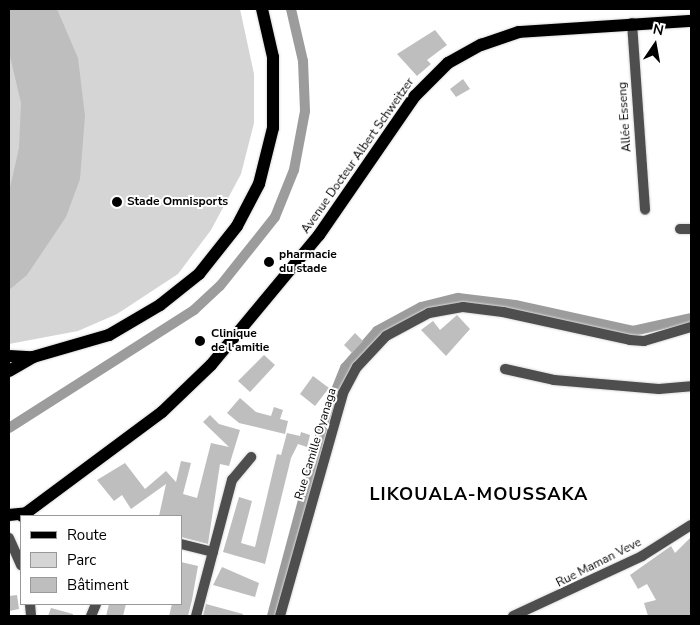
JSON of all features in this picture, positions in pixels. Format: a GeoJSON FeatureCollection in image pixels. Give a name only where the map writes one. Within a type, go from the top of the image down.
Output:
{"type":"FeatureCollection","features":[{"type":"Feature","properties":{"kind":"main road"},"geometry":{"type":"LineString","coordinates":[[9,371],[33,357],[97,340],[160,305],[198,274],[237,226],[259,184],[273,128],[273,58],[262,9]]}},
{"type":"Feature","properties":{"kind":"main road","name":"Avenue Docteur Albert Schweitzer"},"geometry":{"type":"LineString","coordinates":[[23,515],[162,412],[211,365],[258,313],[318,236],[415,96],[443,67],[481,44],[519,32],[632,23],[691,22]]}},
{"type":"Feature","properties":{"kind":"main road"},"geometry":{"type":"LineString","coordinates":[[9,356],[33,357]]}},
{"type":"Feature","properties":{"kind":"main road"},"geometry":{"type":"LineString","coordinates":[[9,515],[23,515]]}},
{"type":"Feature","properties":{"kind":"main road","name":"Avenue Docteur Albert Schweitzer"},"geometry":{"type":"LineString","coordinates":[[9,526],[20,517]]}},
{"type":"Feature","properties":{"kind":"street","name":"Allée Esseng"},"geometry":{"type":"LineString","coordinates":[[632,23],[645,210]]}},
{"type":"Feature","properties":{"kind":"street"},"geometry":{"type":"LineString","coordinates":[[680,230],[691,228]]}},
{"type":"Feature","properties":{"kind":"street","name":"Rue Camille Oyanaga"},"geometry":{"type":"LineString","coordinates":[[280,616],[343,393],[357,367],[386,336],[429,313],[463,307],[503,312],[630,340],[644,341],[691,327]]}},
{"type":"Feature","properties":{"kind":"street"},"geometry":{"type":"LineString","coordinates":[[505,369],[554,380],[659,389],[691,386]]}},
{"type":"Feature","properties":{"kind":"street"},"geometry":{"type":"LineString","coordinates":[[196,616],[232,480],[251,457]]}},
{"type":"Feature","properties":{"kind":"street","name":"Rue Maman Veve"},"geometry":{"type":"LineString","coordinates":[[513,616],[642,556],[691,524]]}},
{"type":"Feature","properties":{"kind":"street"},"geometry":{"type":"LineString","coordinates":[[9,538],[20,563]]}},
{"type":"Feature","properties":{"kind":"street"},"geometry":{"type":"LineString","coordinates":[[182,544],[212,552]]}},
{"type":"Feature","properties":{"kind":"green space","name":"Stade Omnisports"},"geometry":{"type":"Polygon","coordinates":[[[9,9],[240,9],[254,74],[254,123],[241,174],[211,230],[178,274],[117,314],[78,331],[9,344],[9,9]]]}},
{"type":"Feature","properties":{"kind":"building"},"geometry":{"type":"Polygon","coordinates":[[[9,9],[57,9],[78,58],[85,116],[80,179],[66,217],[27,275],[9,290],[9,192],[19,148],[21,103],[9,52],[9,9]]]}},
{"type":"Feature","properties":{"kind":"building"},"geometry":{"type":"Polygon","coordinates":[[[435,30],[447,45],[427,60],[431,64],[417,76],[397,54],[435,30]]]}},
{"type":"Feature","properties":{"kind":"building"},"geometry":{"type":"Polygon","coordinates":[[[463,79],[470,89],[456,97],[450,89],[463,79]]]}},
{"type":"Feature","properties":{"kind":"building"},"geometry":{"type":"Polygon","coordinates":[[[457,315],[470,329],[446,356],[421,330],[433,321],[440,330],[457,315]]]}},
{"type":"Feature","properties":{"kind":"building"},"geometry":{"type":"Polygon","coordinates":[[[355,333],[363,341],[352,353],[344,345],[355,333]]]}},
{"type":"Feature","properties":{"kind":"building"},"geometry":{"type":"Polygon","coordinates":[[[264,355],[275,365],[250,392],[238,381],[264,355]]]}},
{"type":"Feature","properties":{"kind":"building"},"geometry":{"type":"Polygon","coordinates":[[[313,376],[329,388],[315,406],[300,394],[313,376]]]}},
{"type":"Feature","properties":{"kind":"building"},"geometry":{"type":"Polygon","coordinates":[[[240,398],[256,412],[271,416],[274,407],[283,410],[280,419],[288,421],[285,434],[239,423],[227,413],[240,398]]]}},
{"type":"Feature","properties":{"kind":"building"},"geometry":{"type":"Polygon","coordinates":[[[210,415],[219,424],[240,430],[229,466],[220,464],[208,544],[182,537],[182,515],[159,515],[166,484],[131,509],[122,495],[114,501],[97,480],[125,463],[145,489],[166,471],[176,482],[181,461],[191,463],[183,494],[197,498],[211,443],[229,447],[203,422],[210,415]]]}},
{"type":"Feature","properties":{"kind":"building"},"geometry":{"type":"Polygon","coordinates":[[[301,432],[310,435],[307,447],[298,444],[291,458],[265,564],[223,552],[239,497],[252,501],[241,543],[255,547],[277,454],[281,455],[287,433],[300,436],[301,432]]]}},
{"type":"Feature","properties":{"kind":"building"},"geometry":{"type":"Polygon","coordinates":[[[691,537],[691,616],[648,616],[644,603],[656,600],[647,584],[638,589],[630,575],[671,546],[675,553],[691,537]]]}},
{"type":"Feature","properties":{"kind":"building"},"geometry":{"type":"Polygon","coordinates":[[[182,562],[198,566],[188,616],[169,616],[172,605],[182,605],[182,562]]]}},
{"type":"Feature","properties":{"kind":"building"},"geometry":{"type":"Polygon","coordinates":[[[222,567],[259,583],[255,597],[213,585],[222,567]]]}},
{"type":"Feature","properties":{"kind":"building"},"geometry":{"type":"Polygon","coordinates":[[[17,595],[19,609],[9,611],[9,596],[17,595]]]}},
{"type":"Feature","properties":{"kind":"building"},"geometry":{"type":"Polygon","coordinates":[[[206,604],[243,614],[243,616],[203,616],[206,604]]]}},
{"type":"Feature","properties":{"kind":"building"},"geometry":{"type":"Polygon","coordinates":[[[109,605],[126,605],[123,616],[106,616],[109,605]]]}},
{"type":"Feature","properties":{"kind":"building"},"geometry":{"type":"Polygon","coordinates":[[[51,608],[73,614],[73,616],[48,616],[51,608]]]}},
{"type":"Feature","properties":{"kind":"waterway"},"geometry":{"type":"LineString","coordinates":[[9,428],[194,310],[220,286],[275,217],[294,170],[305,111],[303,61],[291,9]]}},
{"type":"Feature","properties":{"kind":"waterway"},"geometry":{"type":"LineString","coordinates":[[272,616],[326,415],[345,368],[377,331],[421,307],[458,298],[515,305],[633,331],[691,318]]}},
{"type":"Feature","properties":{"kind":"place","name":"Stade Omnisports"},"geometry":{"type":"Point","coordinates":[117,202]}},
{"type":"Feature","properties":{"kind":"place","name":"pharmacie du stade"},"geometry":{"type":"Point","coordinates":[269,262]}},
{"type":"Feature","properties":{"kind":"place","name":"Clinique de l amitie"},"geometry":{"type":"Point","coordinates":[200,341]}},
{"type":"Feature","properties":{"kind":"district","name":"LIKOUALA-MOUSSAKA"},"geometry":{"type":"Point","coordinates":[479,494]}}]}
